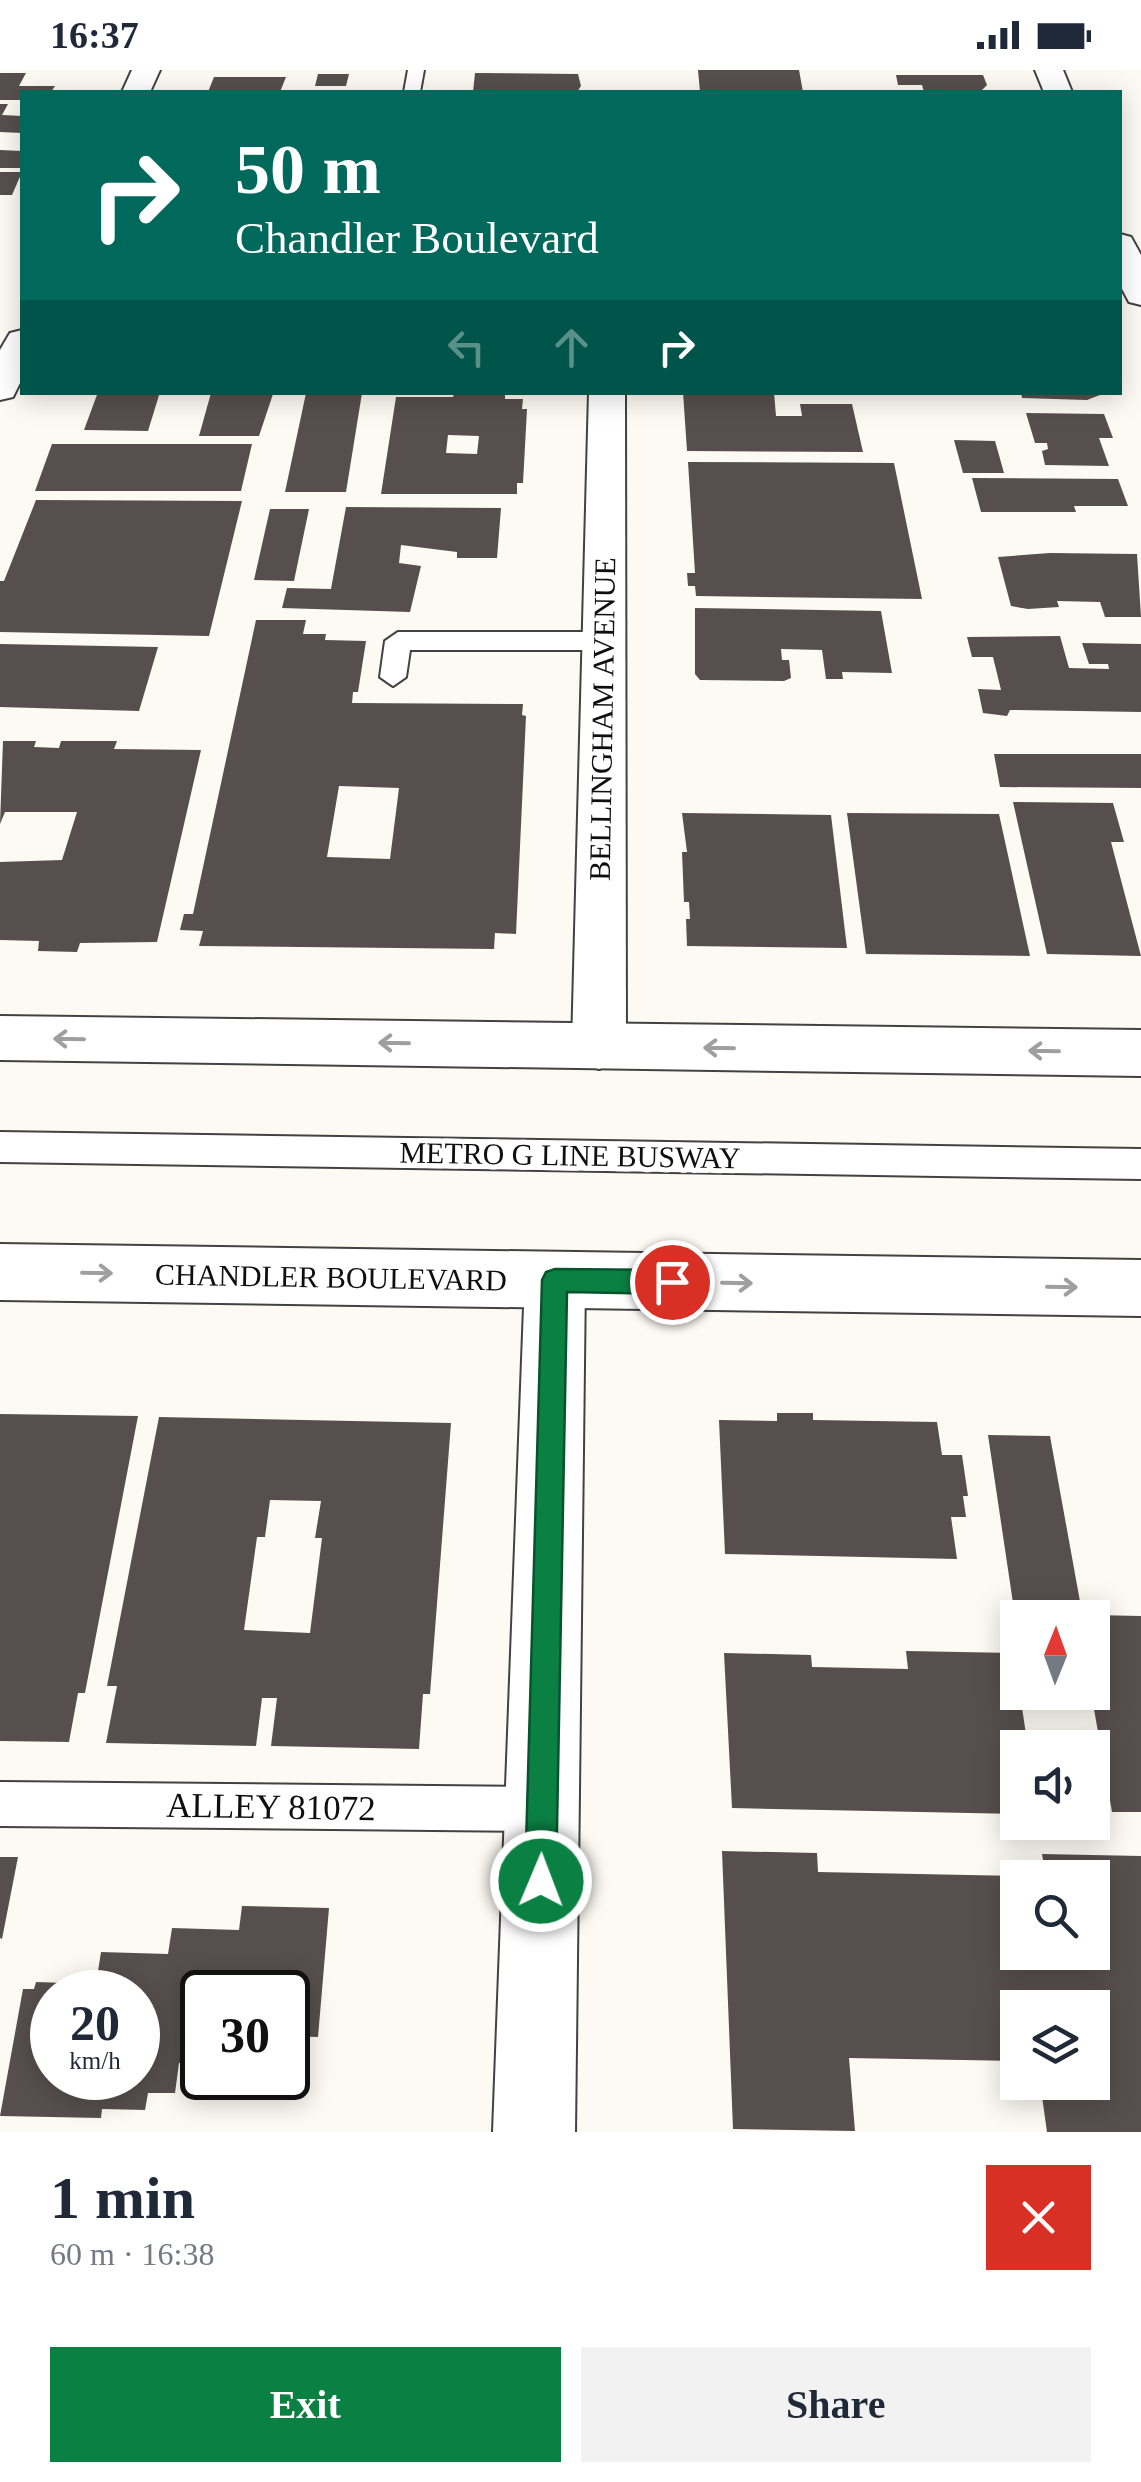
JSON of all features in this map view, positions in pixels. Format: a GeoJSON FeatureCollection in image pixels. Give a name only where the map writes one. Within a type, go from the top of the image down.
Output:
{"type":"FeatureCollection","features":[{"type":"Feature","properties":{"kind":"street"},"geometry":{"type":"LineString","coordinates":[[1122,249],[1141,295]]}},
{"type":"Feature","properties":{"kind":"street"},"geometry":{"type":"LineString","coordinates":[[0,389],[20,344]]}},
{"type":"Feature","properties":{"kind":"street","name":"BELLINGHAM AVENUE"},"geometry":{"type":"LineString","coordinates":[[599,1046],[608,395]]}},
{"type":"Feature","properties":{"kind":"street"},"geometry":{"type":"LineString","coordinates":[[0,1038],[1141,1052]]}},
{"type":"Feature","properties":{"kind":"street","name":"CHANDLER BOULEVARD"},"geometry":{"type":"LineString","coordinates":[[0,1272],[1141,1288]]}},
{"type":"Feature","properties":{"kind":"street"},"geometry":{"type":"LineString","coordinates":[[534,2132],[555,1280]]}},
{"type":"Feature","properties":{"kind":"lane"},"geometry":{"type":"LineString","coordinates":[[392,677],[398,640],[604,641]]}},
{"type":"Feature","properties":{"kind":"lane","name":"METRO G LINE BUSWAY"},"geometry":{"type":"LineString","coordinates":[[0,1147],[1141,1164]]}},
{"type":"Feature","properties":{"kind":"lane","name":"ALLEY 81072"},"geometry":{"type":"LineString","coordinates":[[0,1804],[542,1809]]}},
{"type":"Feature","properties":{"kind":"building"},"geometry":{"type":"Polygon","coordinates":[[[698,70],[799,70],[803,90],[700,90],[698,70]]]}},
{"type":"Feature","properties":{"kind":"building"},"geometry":{"type":"Polygon","coordinates":[[[0,73],[26,73],[19,86],[55,86],[52,90],[20,90],[20,100],[0,100],[0,73]]]}},
{"type":"Feature","properties":{"kind":"building"},"geometry":{"type":"Polygon","coordinates":[[[475,73],[578,74],[581,86],[578,90],[473,90],[475,73]]]}},
{"type":"Feature","properties":{"kind":"building"},"geometry":{"type":"Polygon","coordinates":[[[318,74],[349,74],[346,86],[315,86],[318,74]]]}},
{"type":"Feature","properties":{"kind":"building"},"geometry":{"type":"Polygon","coordinates":[[[896,75],[983,75],[987,85],[982,90],[923,90],[922,85],[898,85],[896,75]]]}},
{"type":"Feature","properties":{"kind":"building"},"geometry":{"type":"Polygon","coordinates":[[[214,77],[286,77],[281,90],[209,90],[214,77]]]}},
{"type":"Feature","properties":{"kind":"building"},"geometry":{"type":"Polygon","coordinates":[[[0,104],[8,104],[2,115],[20,116],[20,133],[0,132],[0,104]]]}},
{"type":"Feature","properties":{"kind":"building"},"geometry":{"type":"Polygon","coordinates":[[[0,150],[20,151],[20,168],[0,168],[0,150]]]}},
{"type":"Feature","properties":{"kind":"building"},"geometry":{"type":"Polygon","coordinates":[[[0,172],[20,172],[12,195],[0,195],[0,172]]]}},
{"type":"Feature","properties":{"kind":"building"},"geometry":{"type":"Polygon","coordinates":[[[97,395],[159,395],[148,431],[84,430],[97,395]]]}},
{"type":"Feature","properties":{"kind":"building"},"geometry":{"type":"Polygon","coordinates":[[[210,395],[273,395],[259,436],[199,436],[210,395]]]}},
{"type":"Feature","properties":{"kind":"building"},"geometry":{"type":"Polygon","coordinates":[[[306,395],[362,395],[346,492],[285,492],[306,395]]]}},
{"type":"Feature","properties":{"kind":"building"},"geometry":{"type":"Polygon","coordinates":[[[505,395],[505,399],[523,399],[522,409],[527,409],[523,483],[517,483],[517,494],[381,494],[396,397],[505,395]],[[448,435],[446,453],[477,454],[479,436],[448,435]]]}},
{"type":"Feature","properties":{"kind":"building"},"geometry":{"type":"Polygon","coordinates":[[[683,395],[774,395],[776,416],[802,416],[800,404],[852,404],[863,452],[687,451],[683,395]]]}},
{"type":"Feature","properties":{"kind":"building"},"geometry":{"type":"Polygon","coordinates":[[[1022,395],[1100,395],[1087,400],[1022,395]]]}},
{"type":"Feature","properties":{"kind":"building"},"geometry":{"type":"Polygon","coordinates":[[[1026,413],[1104,414],[1113,438],[1099,438],[1109,466],[1045,465],[1042,451],[1048,449],[1047,443],[1035,443],[1026,413]]]}},
{"type":"Feature","properties":{"kind":"building"},"geometry":{"type":"Polygon","coordinates":[[[954,440],[995,441],[1004,473],[963,473],[954,440]]]}},
{"type":"Feature","properties":{"kind":"building"},"geometry":{"type":"Polygon","coordinates":[[[52,444],[252,444],[241,491],[35,491],[52,444]]]}},
{"type":"Feature","properties":{"kind":"building"},"geometry":{"type":"Polygon","coordinates":[[[688,462],[894,463],[922,599],[696,596],[695,586],[688,586],[687,573],[695,573],[688,462]]]}},
{"type":"Feature","properties":{"kind":"building"},"geometry":{"type":"Polygon","coordinates":[[[972,478],[1118,479],[1128,506],[1074,506],[1076,512],[981,512],[972,478]]]}},
{"type":"Feature","properties":{"kind":"building"},"geometry":{"type":"Polygon","coordinates":[[[36,500],[242,501],[209,636],[0,632],[0,581],[4,581],[36,500]]]}},
{"type":"Feature","properties":{"kind":"building"},"geometry":{"type":"Polygon","coordinates":[[[346,507],[501,508],[497,558],[457,558],[457,552],[401,545],[399,563],[421,566],[410,612],[282,608],[287,588],[331,589],[346,507]]]}},
{"type":"Feature","properties":{"kind":"building"},"geometry":{"type":"Polygon","coordinates":[[[270,509],[309,509],[294,581],[254,580],[270,509]]]}},
{"type":"Feature","properties":{"kind":"building"},"geometry":{"type":"Polygon","coordinates":[[[1137,554],[1141,617],[1105,617],[1100,602],[1057,601],[1059,607],[1028,609],[1011,606],[998,557],[1137,554]]]}},
{"type":"Feature","properties":{"kind":"building"},"geometry":{"type":"Polygon","coordinates":[[[695,608],[881,611],[892,673],[842,672],[843,679],[826,679],[822,650],[781,649],[782,660],[789,660],[791,678],[784,681],[700,680],[695,674],[695,608]]]}},
{"type":"Feature","properties":{"kind":"building"},"geometry":{"type":"Polygon","coordinates":[[[256,620],[306,620],[303,634],[326,634],[325,640],[366,641],[358,692],[353,692],[352,703],[523,704],[522,715],[526,716],[516,934],[495,933],[494,949],[199,946],[203,931],[180,930],[184,914],[193,914],[256,620]],[[339,786],[327,857],[390,859],[399,788],[339,786]]]}},
{"type":"Feature","properties":{"kind":"building"},"geometry":{"type":"Polygon","coordinates":[[[1060,636],[1069,668],[1109,669],[1108,664],[1089,664],[1082,643],[1141,644],[1141,712],[1010,710],[1007,716],[983,713],[978,689],[1001,690],[993,657],[972,657],[967,637],[1060,636]]]}},
{"type":"Feature","properties":{"kind":"building"},"geometry":{"type":"Polygon","coordinates":[[[0,644],[158,647],[139,711],[0,707],[0,644]]]}},
{"type":"Feature","properties":{"kind":"building"},"geometry":{"type":"Polygon","coordinates":[[[3,741],[36,741],[34,747],[59,748],[61,741],[117,741],[114,749],[201,750],[157,942],[80,943],[77,952],[38,951],[39,941],[0,940],[0,862],[62,860],[77,812],[5,812],[0,824],[3,741]]]}},
{"type":"Feature","properties":{"kind":"building"},"geometry":{"type":"Polygon","coordinates":[[[994,754],[1141,754],[1141,788],[1000,787],[994,754]]]}},
{"type":"Feature","properties":{"kind":"building"},"geometry":{"type":"Polygon","coordinates":[[[1013,802],[1113,803],[1124,842],[1111,842],[1141,956],[1047,954],[1013,802]]]}},
{"type":"Feature","properties":{"kind":"building"},"geometry":{"type":"Polygon","coordinates":[[[682,813],[831,815],[847,948],[687,946],[686,919],[690,919],[689,902],[684,902],[682,852],[687,852],[682,813]]]}},
{"type":"Feature","properties":{"kind":"building"},"geometry":{"type":"Polygon","coordinates":[[[847,813],[999,814],[1030,956],[866,954],[847,813]]]}},
{"type":"Feature","properties":{"kind":"building"},"geometry":{"type":"Polygon","coordinates":[[[777,1413],[813,1413],[813,1420],[937,1422],[942,1455],[962,1455],[968,1496],[963,1496],[966,1517],[951,1517],[957,1559],[725,1554],[719,1420],[777,1421],[777,1413]]]}},
{"type":"Feature","properties":{"kind":"building"},"geometry":{"type":"Polygon","coordinates":[[[0,1414],[138,1416],[85,1693],[78,1693],[69,1742],[0,1741],[0,1414]]]}},
{"type":"Feature","properties":{"kind":"building"},"geometry":{"type":"Polygon","coordinates":[[[159,1417],[451,1423],[430,1694],[423,1694],[419,1749],[271,1746],[277,1698],[262,1698],[256,1746],[106,1743],[117,1686],[107,1686],[159,1417]],[[270,1500],[265,1537],[257,1537],[244,1630],[310,1633],[322,1538],[315,1538],[321,1501],[270,1500]]]}},
{"type":"Feature","properties":{"kind":"building"},"geometry":{"type":"Polygon","coordinates":[[[988,1435],[1050,1436],[1080,1600],[1013,1600],[988,1435]]]}},
{"type":"Feature","properties":{"kind":"building"},"geometry":{"type":"Polygon","coordinates":[[[1110,1615],[1141,1616],[1141,1812],[1112,1812],[1110,1730],[1098,1730],[1094,1710],[1110,1710],[1110,1615]]]}},
{"type":"Feature","properties":{"kind":"building"},"geometry":{"type":"Polygon","coordinates":[[[906,1651],[1000,1653],[1000,1710],[1022,1710],[1025,1730],[1000,1730],[1000,1814],[732,1808],[724,1653],[811,1655],[812,1667],[908,1669],[906,1651]]]}},
{"type":"Feature","properties":{"kind":"building"},"geometry":{"type":"Polygon","coordinates":[[[722,1851],[817,1853],[818,1872],[1000,1876],[1000,1970],[1110,1970],[1110,1860],[1043,1860],[1042,1854],[1141,1856],[1141,2132],[1047,2132],[1043,2100],[1110,2100],[1110,1990],[1000,1990],[1000,2061],[849,2058],[855,2131],[733,2129],[722,1851]]]}},
{"type":"Feature","properties":{"kind":"building"},"geometry":{"type":"Polygon","coordinates":[[[0,1857],[18,1857],[2,1939],[0,1938],[0,1857]]]}},
{"type":"Feature","properties":{"kind":"building"},"geometry":{"type":"Polygon","coordinates":[[[242,1906],[329,1908],[318,2037],[310,2037],[310,1970],[180,1970],[180,2063],[175,2093],[160,2093],[160,1970],[98,1970],[101,1952],[168,1954],[172,1928],[239,1930],[242,1906]]]}},
{"type":"Feature","properties":{"kind":"building"},"geometry":{"type":"Polygon","coordinates":[[[23,1989],[30,1989],[30,2100],[147,2100],[145,2110],[102,2109],[101,2118],[0,2116],[23,1989]]]}},
{"type":"Feature","properties":{"kind":"route"},"geometry":{"type":"LineString","coordinates":[[541,1881],[555,1280],[672,1282]]}}]}
